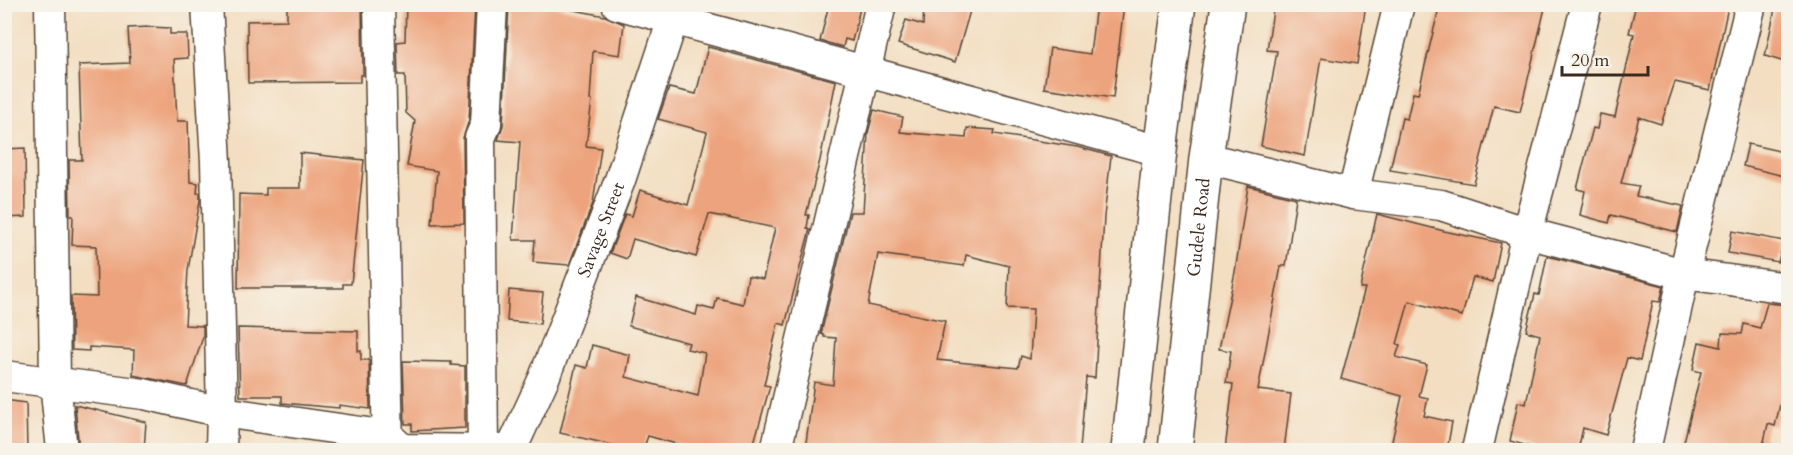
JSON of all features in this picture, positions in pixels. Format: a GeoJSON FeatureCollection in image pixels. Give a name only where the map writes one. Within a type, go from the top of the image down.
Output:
{"type":"FeatureCollection","features":[{"type":"Feature","properties":{"kind":"highway"},"geometry":{"type":"LineString","coordinates":[[1128,450],[1160,151],[1179,4]]}},
{"type":"Feature","properties":{"kind":"highway","name":"Gudele Road"},"geometry":{"type":"LineString","coordinates":[[1175,450],[1206,158],[1228,4]]}},
{"type":"Feature","properties":{"kind":"street"},"geometry":{"type":"LineString","coordinates":[[50,4],[55,382],[62,450]]}},
{"type":"Feature","properties":{"kind":"street"},"geometry":{"type":"LineString","coordinates":[[207,4],[216,162],[221,450]]}},
{"type":"Feature","properties":{"kind":"street"},"geometry":{"type":"LineString","coordinates":[[379,4],[388,443]]}},
{"type":"Feature","properties":{"kind":"street"},"geometry":{"type":"LineString","coordinates":[[4,376],[144,394],[222,412],[388,443],[402,448],[505,450],[480,138],[486,124],[492,4]]}},
{"type":"Feature","properties":{"kind":"street"},"geometry":{"type":"LineString","coordinates":[[617,4],[676,12],[866,72],[1160,151]]}},
{"type":"Feature","properties":{"kind":"street"},"geometry":{"type":"LineString","coordinates":[[776,450],[881,4]]}},
{"type":"Feature","properties":{"kind":"street"},"geometry":{"type":"LineString","coordinates":[[1353,194],[1399,4]]}},
{"type":"Feature","properties":{"kind":"street"},"geometry":{"type":"LineString","coordinates":[[1478,450],[1527,233],[1587,4]]}},
{"type":"Feature","properties":{"kind":"street"},"geometry":{"type":"LineString","coordinates":[[1645,450],[1684,274],[1751,4]]}},
{"type":"Feature","properties":{"kind":"street","name":"Savage Street"},"geometry":{"type":"LineString","coordinates":[[505,450],[544,378],[620,180],[676,12]]}},
{"type":"Feature","properties":{"kind":"street"},"geometry":{"type":"LineString","coordinates":[[1206,158],[1353,194],[1441,205],[1527,233],[1684,274],[1788,288]]}},
{"type":"Feature","properties":{"kind":"building"},"geometry":{"type":"Polygon","coordinates":[[[287,4],[362,4],[363,75],[360,75],[360,82],[248,83],[247,21],[287,20],[287,4]]]}},
{"type":"Feature","properties":{"kind":"building"},"geometry":{"type":"Polygon","coordinates":[[[406,4],[475,4],[469,120],[463,138],[464,223],[432,224],[437,171],[407,166],[415,121],[406,113],[405,75],[398,75],[397,42],[405,41],[406,4]]]}},
{"type":"Feature","properties":{"kind":"building"},"geometry":{"type":"Polygon","coordinates":[[[509,4],[543,4],[605,16],[624,24],[620,55],[593,51],[590,100],[592,100],[586,146],[601,148],[593,203],[569,265],[533,262],[535,240],[513,240],[520,142],[498,140],[503,125],[509,4]]]}},
{"type":"Feature","properties":{"kind":"building"},"geometry":{"type":"Polygon","coordinates":[[[829,4],[861,4],[852,41],[845,39],[843,47],[820,41],[829,4]]]}},
{"type":"Feature","properties":{"kind":"building"},"geometry":{"type":"Polygon","coordinates":[[[924,4],[972,4],[955,62],[898,44],[906,20],[923,25],[924,4]]]}},
{"type":"Feature","properties":{"kind":"building"},"geometry":{"type":"Polygon","coordinates":[[[1096,4],[1124,4],[1113,98],[1044,88],[1050,48],[1090,54],[1096,4]]]}},
{"type":"Feature","properties":{"kind":"building"},"geometry":{"type":"Polygon","coordinates":[[[1274,4],[1366,4],[1357,64],[1321,58],[1305,156],[1261,146],[1277,51],[1267,50],[1274,4]]]}},
{"type":"Feature","properties":{"kind":"building"},"geometry":{"type":"Polygon","coordinates":[[[1440,4],[1546,4],[1520,112],[1494,106],[1474,184],[1390,170],[1402,118],[1407,119],[1413,93],[1418,94],[1440,4]]]}},
{"type":"Feature","properties":{"kind":"building"},"geometry":{"type":"Polygon","coordinates":[[[1636,4],[1716,4],[1728,7],[1710,90],[1675,82],[1661,124],[1639,117],[1621,183],[1639,186],[1636,196],[1683,206],[1677,232],[1611,215],[1609,223],[1580,215],[1585,191],[1577,189],[1593,128],[1597,129],[1600,114],[1615,117],[1634,34],[1629,33],[1636,4]]]}},
{"type":"Feature","properties":{"kind":"building"},"geometry":{"type":"Polygon","coordinates":[[[1776,4],[1788,4],[1788,63],[1765,56],[1776,4]]]}},
{"type":"Feature","properties":{"kind":"building"},"geometry":{"type":"Polygon","coordinates":[[[128,28],[170,28],[170,34],[187,34],[188,58],[174,59],[177,121],[188,121],[190,182],[198,183],[197,193],[200,193],[200,200],[188,270],[185,325],[203,326],[203,337],[187,386],[133,375],[134,350],[89,347],[89,351],[72,350],[71,296],[97,297],[96,246],[72,245],[73,216],[70,216],[69,160],[82,160],[79,65],[130,63],[128,28]]]}},
{"type":"Feature","properties":{"kind":"building"},"geometry":{"type":"Polygon","coordinates":[[[708,47],[836,81],[806,215],[809,215],[807,228],[810,229],[785,325],[778,323],[764,385],[770,386],[752,450],[697,450],[648,436],[643,450],[620,450],[621,447],[560,433],[576,365],[587,368],[592,345],[630,355],[626,377],[698,396],[705,353],[687,349],[689,343],[629,326],[636,297],[696,315],[698,306],[714,310],[717,298],[743,304],[748,276],[763,279],[775,228],[709,214],[696,257],[633,239],[627,259],[610,253],[625,214],[632,216],[640,190],[688,205],[707,132],[658,119],[669,88],[696,94],[708,47]]]}},
{"type":"Feature","properties":{"kind":"building"},"geometry":{"type":"Polygon","coordinates":[[[874,110],[903,117],[900,132],[966,138],[967,128],[995,130],[994,134],[1077,147],[1111,156],[1104,217],[1095,378],[1086,377],[1080,450],[805,450],[814,382],[833,385],[836,338],[824,337],[821,334],[850,212],[863,212],[868,133],[874,110]],[[878,254],[868,305],[945,321],[937,360],[1018,368],[1021,356],[1030,359],[1033,309],[1007,308],[1009,266],[966,255],[964,266],[878,254]]]}},
{"type":"Feature","properties":{"kind":"building"},"geometry":{"type":"Polygon","coordinates":[[[1748,144],[1788,153],[1788,177],[1743,166],[1748,144]]]}},
{"type":"Feature","properties":{"kind":"building"},"geometry":{"type":"Polygon","coordinates":[[[25,148],[26,217],[4,218],[4,149],[25,148]]]}},
{"type":"Feature","properties":{"kind":"building"},"geometry":{"type":"Polygon","coordinates":[[[300,153],[364,160],[351,284],[343,284],[343,288],[238,288],[239,194],[266,195],[266,188],[300,188],[300,153]]]}},
{"type":"Feature","properties":{"kind":"building"},"geometry":{"type":"Polygon","coordinates":[[[1248,186],[1296,198],[1286,266],[1281,266],[1258,390],[1291,394],[1284,450],[1225,450],[1233,384],[1226,383],[1231,351],[1219,349],[1235,272],[1248,186]]]}},
{"type":"Feature","properties":{"kind":"building"},"geometry":{"type":"Polygon","coordinates":[[[1377,214],[1501,243],[1493,282],[1473,277],[1462,316],[1409,301],[1397,344],[1400,345],[1396,357],[1427,365],[1419,396],[1428,398],[1424,416],[1452,422],[1447,450],[1390,450],[1402,396],[1341,379],[1365,288],[1360,288],[1377,214]]]}},
{"type":"Feature","properties":{"kind":"building"},"geometry":{"type":"Polygon","coordinates":[[[1732,231],[1784,241],[1778,262],[1728,253],[1732,231]]]}},
{"type":"Feature","properties":{"kind":"building"},"geometry":{"type":"Polygon","coordinates":[[[1547,256],[1664,286],[1660,302],[1653,301],[1640,361],[1627,358],[1606,435],[1583,428],[1578,450],[1542,450],[1510,441],[1518,402],[1526,404],[1540,335],[1526,331],[1535,294],[1539,295],[1547,256]]]}},
{"type":"Feature","properties":{"kind":"building"},"geometry":{"type":"Polygon","coordinates":[[[509,290],[543,293],[540,324],[507,321],[509,290]]]}},
{"type":"Feature","properties":{"kind":"building"},"geometry":{"type":"Polygon","coordinates":[[[1767,303],[1788,305],[1788,394],[1783,392],[1775,426],[1768,424],[1762,450],[1700,450],[1683,446],[1701,372],[1693,370],[1699,342],[1721,347],[1722,333],[1742,334],[1744,324],[1760,328],[1767,303]]]}},
{"type":"Feature","properties":{"kind":"building"},"geometry":{"type":"Polygon","coordinates":[[[238,328],[358,331],[358,351],[361,351],[361,360],[369,360],[370,409],[339,405],[339,408],[282,403],[282,396],[240,396],[238,328]]]}},
{"type":"Feature","properties":{"kind":"building"},"geometry":{"type":"Polygon","coordinates":[[[403,361],[451,362],[451,365],[465,366],[465,428],[412,431],[412,424],[405,424],[403,361]]]}},
{"type":"Feature","properties":{"kind":"building"},"geometry":{"type":"Polygon","coordinates":[[[4,400],[26,403],[27,450],[4,450],[4,400]]]}},
{"type":"Feature","properties":{"kind":"building"},"geometry":{"type":"Polygon","coordinates":[[[75,405],[146,422],[144,450],[79,450],[75,405]]]}}]}
